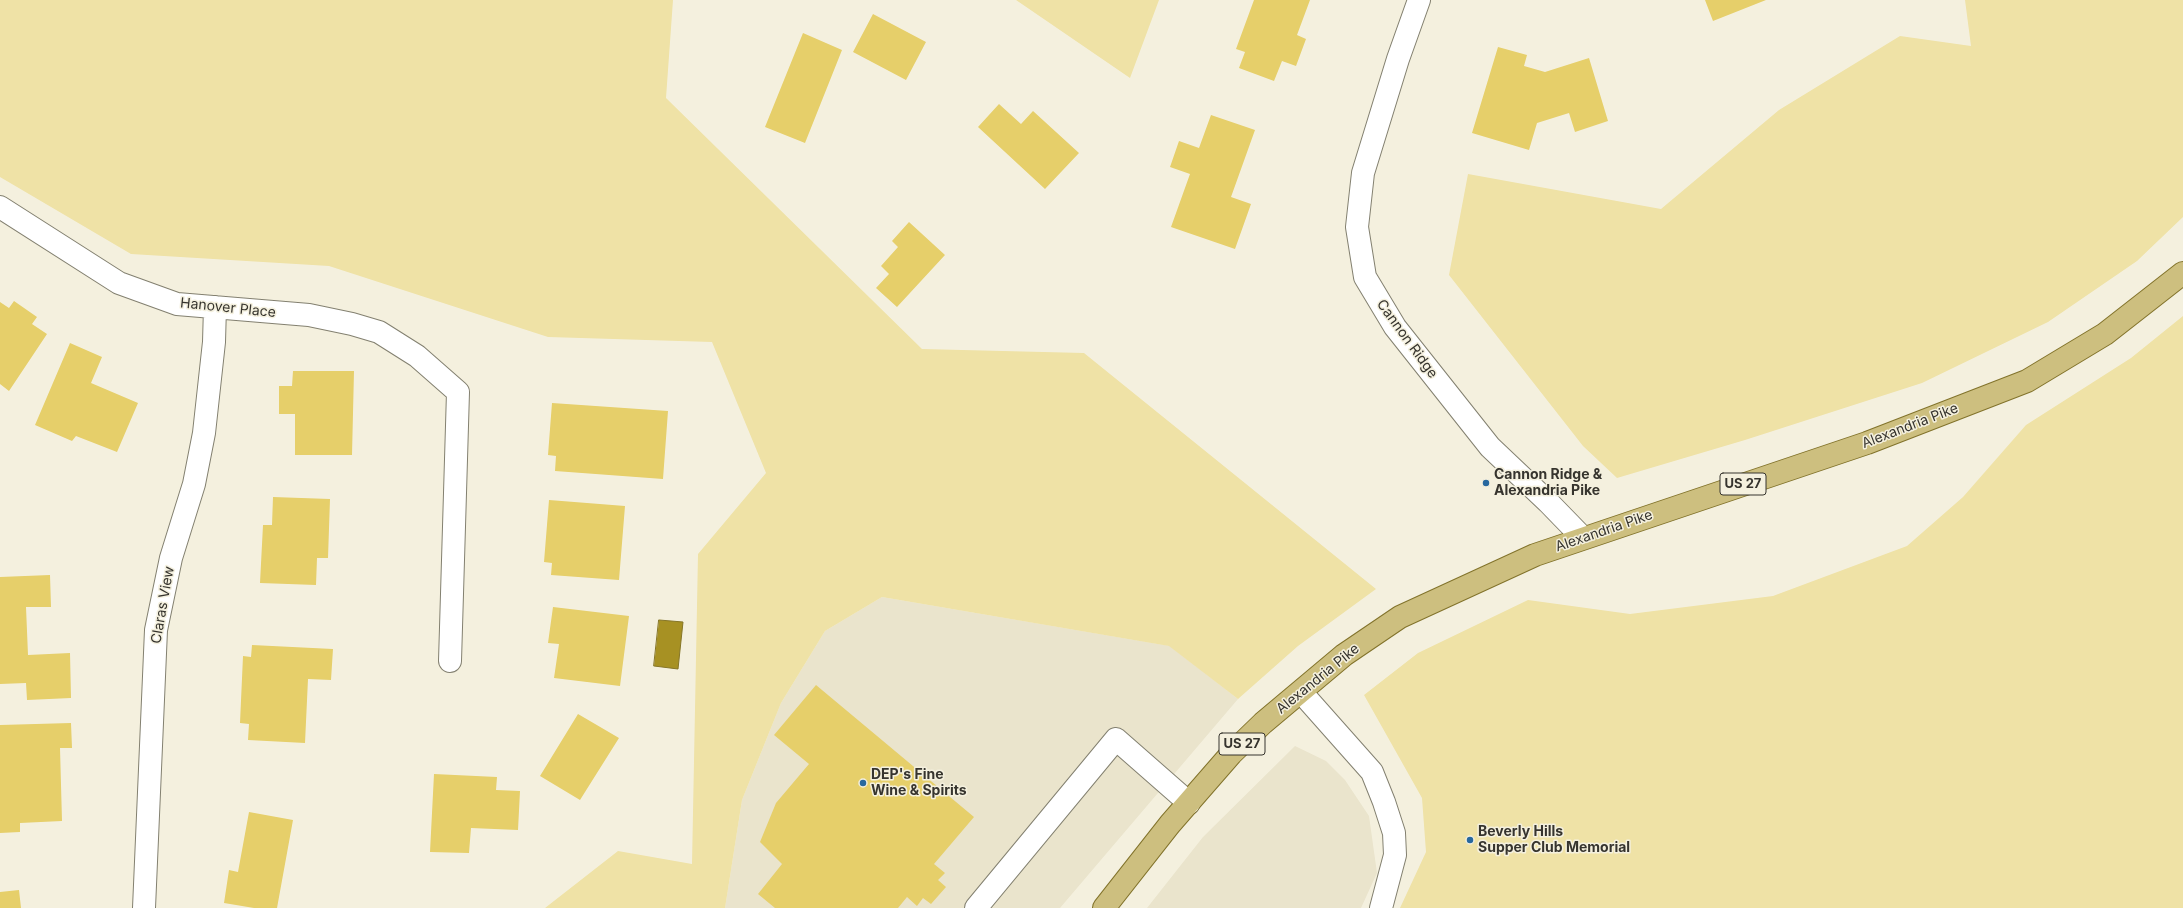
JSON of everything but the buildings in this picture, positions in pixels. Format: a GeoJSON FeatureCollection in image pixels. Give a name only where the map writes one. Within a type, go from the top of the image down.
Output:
{"type":"FeatureCollection","features":[{"type":"Feature","properties":{"kind":"main road","name":"Alexandria Pike"},"geometry":{"type":"LineString","coordinates":[[1104,908],[1189,803],[1231,754],[1264,723],[1344,655],[1400,617],[1535,555],[1867,443],[2027,381],[2105,334],[2183,273]]}},
{"type":"Feature","properties":{"kind":"street","name":"Cannon Ridge"},"geometry":{"type":"LineString","coordinates":[[1419,0],[1398,59],[1363,173],[1357,228],[1365,277],[1395,327],[1490,447],[1548,502],[1583,538]]}},
{"type":"Feature","properties":{"kind":"street","name":"Hanover Place"},"geometry":{"type":"LineString","coordinates":[[0,207],[119,284],[177,304],[310,315],[352,324],[379,332],[418,356],[458,392],[450,661]]}},
{"type":"Feature","properties":{"kind":"street","name":"Claras View"},"geometry":{"type":"LineString","coordinates":[[144,908],[156,630],[171,558],[194,484],[204,433],[214,342],[215,307]]}},
{"type":"Feature","properties":{"kind":"street"},"geometry":{"type":"LineString","coordinates":[[1301,692],[1372,772],[1384,802],[1394,833],[1395,855],[1386,895],[1380,908]]}},
{"type":"Feature","properties":{"kind":"street"},"geometry":{"type":"LineString","coordinates":[[976,908],[1116,739],[1189,803]]}},
{"type":"Feature","properties":{"kind":"shaded area"},"geometry":{"type":"Polygon","coordinates":[[[0,0],[673,0],[666,98],[922,349],[1084,353],[1376,589],[1298,646],[1238,699],[1169,646],[882,597],[825,631],[781,703],[742,800],[725,908],[545,908],[618,851],[692,864],[698,554],[766,473],[712,342],[548,337],[329,266],[131,254],[0,177],[0,0]]]}},
{"type":"Feature","properties":{"kind":"shaded area"},"geometry":{"type":"Polygon","coordinates":[[[1016,0],[1159,0],[1130,78],[1016,0]]]}},
{"type":"Feature","properties":{"kind":"shaded area"},"geometry":{"type":"Polygon","coordinates":[[[1965,0],[2183,0],[2183,217],[2137,261],[2048,322],[1922,383],[1745,440],[1617,478],[1583,446],[1449,275],[1468,174],[1661,209],[1779,110],[1900,36],[1971,46],[1965,0]]]}},
{"type":"Feature","properties":{"kind":"shaded area"},"geometry":{"type":"Polygon","coordinates":[[[2183,316],[2183,908],[1400,908],[1426,852],[1422,798],[1364,695],[1418,653],[1528,600],[1630,614],[1773,596],[1907,546],[1963,497],[2026,425],[2131,358],[2183,316]]]}},
{"type":"Feature","properties":{"kind":"shaded area"},"geometry":{"type":"Polygon","coordinates":[[[882,597],[1170,646],[1238,699],[1060,908],[725,908],[742,800],[781,703],[825,631],[882,597]]]}},
{"type":"Feature","properties":{"kind":"shaded area"},"geometry":{"type":"Polygon","coordinates":[[[659,620],[683,622],[678,669],[654,666],[659,620]]]}},
{"type":"Feature","properties":{"kind":"shaded area"},"geometry":{"type":"Polygon","coordinates":[[[1295,746],[1326,761],[1345,780],[1369,816],[1377,873],[1361,908],[1147,908],[1203,837],[1295,746]]]}},
{"type":"Feature","properties":{"kind":"place","name":"Cannon Ridge & Alexandria Pike"},"geometry":{"type":"Point","coordinates":[1486,483]}},
{"type":"Feature","properties":{"kind":"place","name":"DEP's Fine Wine & Spirits"},"geometry":{"type":"Point","coordinates":[863,783]}},
{"type":"Feature","properties":{"kind":"place","name":"Beverly Hills Supper Club Memorial"},"geometry":{"type":"Point","coordinates":[1470,840]}}]}
